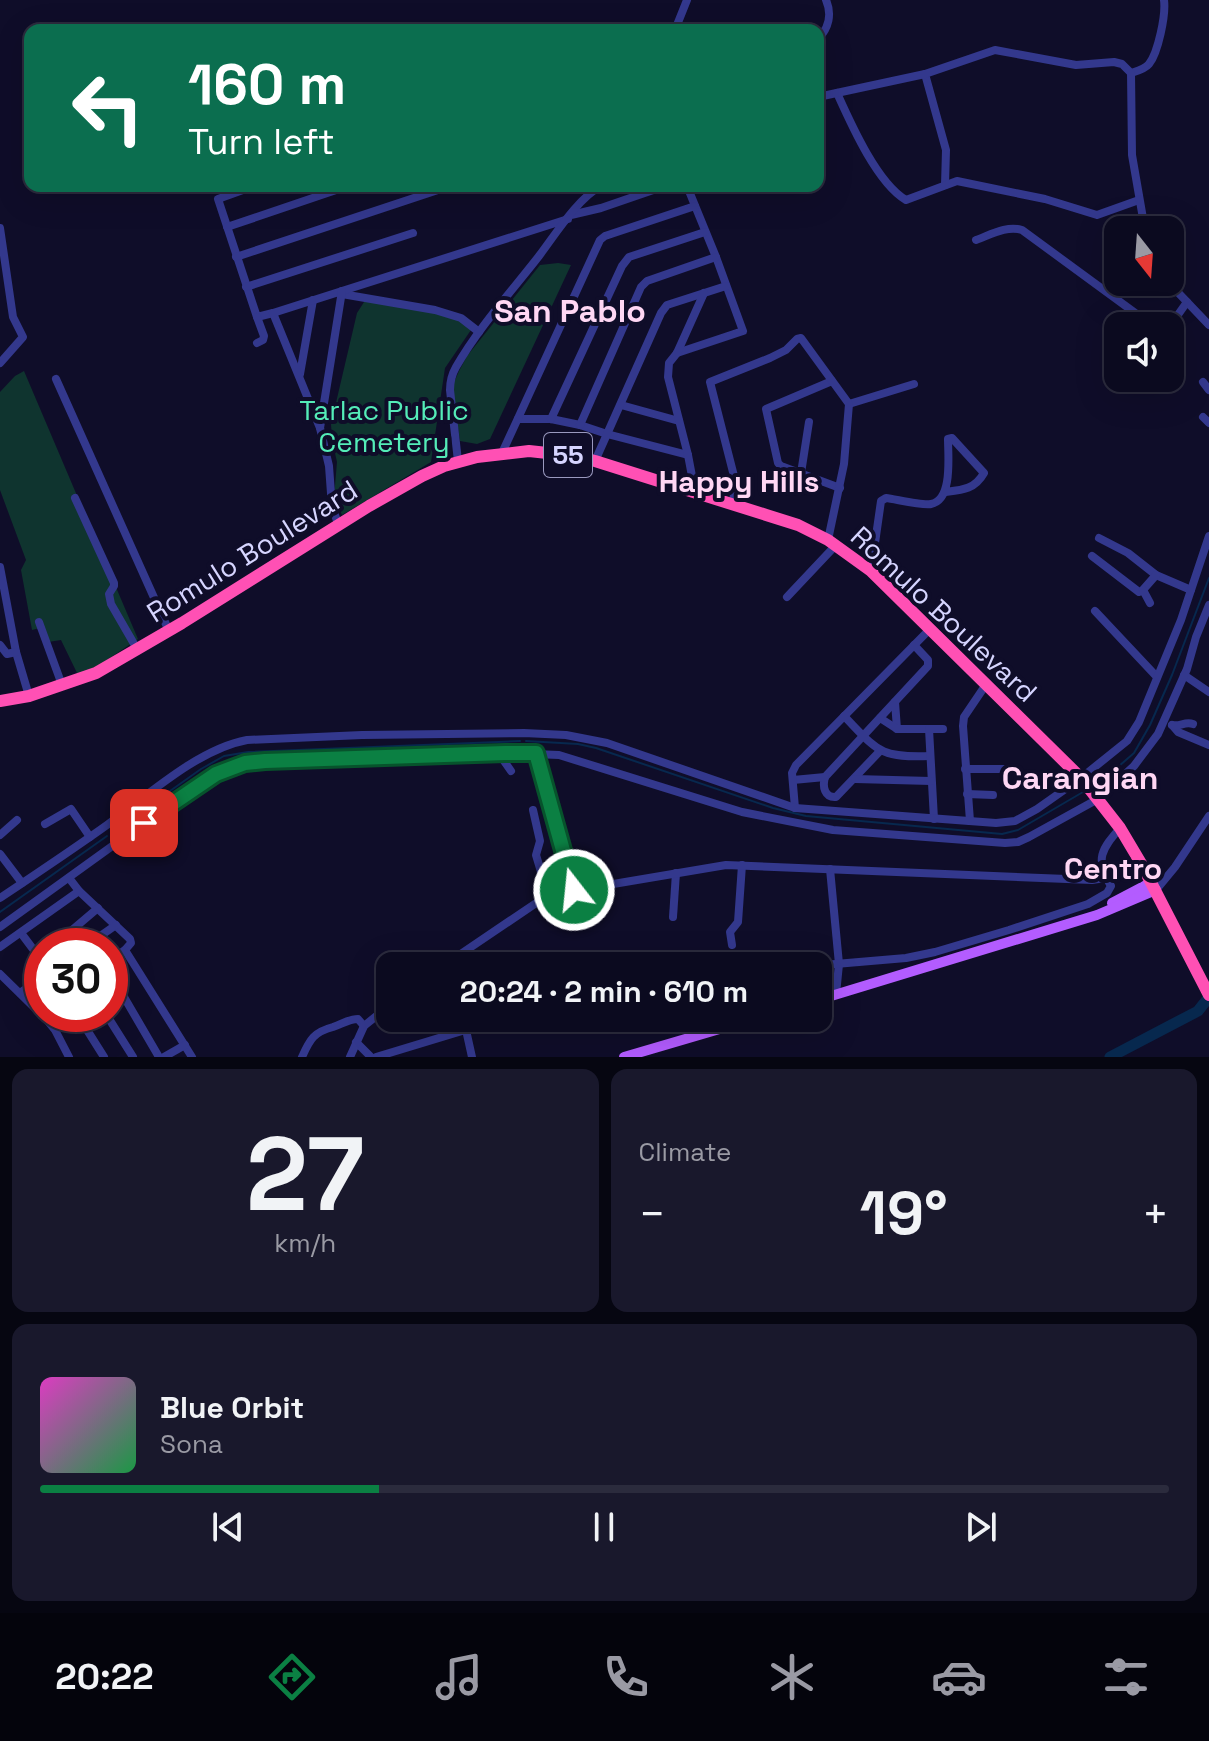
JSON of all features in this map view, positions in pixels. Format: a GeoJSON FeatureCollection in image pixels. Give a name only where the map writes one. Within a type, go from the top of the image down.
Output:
{"type":"FeatureCollection","features":[{"type":"Feature","properties":{"kind":"highway","name":"Romulo Boulevard"},"geometry":{"type":"LineString","coordinates":[[0,701],[29,696],[96,673],[422,476],[458,461],[534,451],[595,461],[798,525],[832,542],[871,571],[987,683],[1098,799],[1120,828],[1155,889],[1209,995]]}},
{"type":"Feature","properties":{"kind":"main road"},"geometry":{"type":"LineString","coordinates":[[832,995],[1086,917],[1155,889]]}},
{"type":"Feature","properties":{"kind":"main road"},"geometry":{"type":"LineString","coordinates":[[624,1057],[709,1032]]}},
{"type":"Feature","properties":{"kind":"street"},"geometry":{"type":"LineString","coordinates":[[677,24],[687,0]]}},
{"type":"Feature","properties":{"kind":"street"},"geometry":{"type":"LineString","coordinates":[[824,31],[830,9],[826,0]]}},
{"type":"Feature","properties":{"kind":"street"},"geometry":{"type":"LineString","coordinates":[[1131,73],[1145,68],[1151,61],[1163,25],[1164,0]]}},
{"type":"Feature","properties":{"kind":"street"},"geometry":{"type":"LineString","coordinates":[[824,96],[925,74],[995,50],[1076,65],[1122,64],[1131,73],[1132,155],[1142,216]]}},
{"type":"Feature","properties":{"kind":"street"},"geometry":{"type":"LineString","coordinates":[[925,74],[946,150],[945,185]]}},
{"type":"Feature","properties":{"kind":"street"},"geometry":{"type":"LineString","coordinates":[[837,93],[853,128],[882,177],[898,196],[906,200],[957,181],[1045,199],[1097,215],[1139,200]]}},
{"type":"Feature","properties":{"kind":"street"},"geometry":{"type":"LineString","coordinates":[[215,192],[264,336],[257,343]]}},
{"type":"Feature","properties":{"kind":"street"},"geometry":{"type":"LineString","coordinates":[[218,199],[237,192]]}},
{"type":"Feature","properties":{"kind":"street"},"geometry":{"type":"LineString","coordinates":[[227,227],[330,192]]}},
{"type":"Feature","properties":{"kind":"street"},"geometry":{"type":"LineString","coordinates":[[236,257],[432,192]]}},
{"type":"Feature","properties":{"kind":"street"},"geometry":{"type":"LineString","coordinates":[[458,461],[450,381],[455,368],[479,332],[590,192]]}},
{"type":"Feature","properties":{"kind":"street"},"geometry":{"type":"LineString","coordinates":[[257,317],[342,293],[648,192]]}},
{"type":"Feature","properties":{"kind":"street"},"geometry":{"type":"LineString","coordinates":[[677,353],[743,331],[689,192]]}},
{"type":"Feature","properties":{"kind":"street"},"geometry":{"type":"LineString","coordinates":[[502,453],[600,240],[695,206]]}},
{"type":"Feature","properties":{"kind":"street"},"geometry":{"type":"LineString","coordinates":[[976,240],[1014,227],[1022,230],[1134,312]]}},
{"type":"Feature","properties":{"kind":"street"},"geometry":{"type":"LineString","coordinates":[[0,228],[13,317],[23,337],[0,363]]}},
{"type":"Feature","properties":{"kind":"street"},"geometry":{"type":"LineString","coordinates":[[551,419],[622,266],[629,257],[705,232]]}},
{"type":"Feature","properties":{"kind":"street"},"geometry":{"type":"LineString","coordinates":[[246,287],[413,233]]}},
{"type":"Feature","properties":{"kind":"street"},"geometry":{"type":"LineString","coordinates":[[580,425],[641,287],[647,281],[716,257]]}},
{"type":"Feature","properties":{"kind":"street"},"geometry":{"type":"LineString","coordinates":[[595,461],[661,313],[667,305],[726,286]]}},
{"type":"Feature","properties":{"kind":"street"},"geometry":{"type":"LineString","coordinates":[[342,293],[435,310],[461,318],[479,332]]}},
{"type":"Feature","properties":{"kind":"street"},"geometry":{"type":"LineString","coordinates":[[320,428],[342,293]]}},
{"type":"Feature","properties":{"kind":"street"},"geometry":{"type":"LineString","coordinates":[[695,492],[668,377],[669,363],[677,353],[704,293]]}},
{"type":"Feature","properties":{"kind":"street"},"geometry":{"type":"LineString","coordinates":[[1181,296],[1209,325]]}},
{"type":"Feature","properties":{"kind":"street"},"geometry":{"type":"LineString","coordinates":[[300,376],[313,300]]}},
{"type":"Feature","properties":{"kind":"street"},"geometry":{"type":"LineString","coordinates":[[1180,312],[1187,302]]}},
{"type":"Feature","properties":{"kind":"street"},"geometry":{"type":"LineString","coordinates":[[273,313],[320,428],[329,466],[332,507],[339,526]]}},
{"type":"Feature","properties":{"kind":"street"},"geometry":{"type":"LineString","coordinates":[[733,503],[735,480],[710,382],[770,358],[801,338],[849,404],[832,542],[787,597]]}},
{"type":"Feature","properties":{"kind":"street"},"geometry":{"type":"LineString","coordinates":[[56,379],[169,631]]}},
{"type":"Feature","properties":{"kind":"street"},"geometry":{"type":"LineString","coordinates":[[832,381],[766,409],[778,463],[840,488]]}},
{"type":"Feature","properties":{"kind":"street"},"geometry":{"type":"LineString","coordinates":[[849,404],[914,384]]}},
{"type":"Feature","properties":{"kind":"street"},"geometry":{"type":"LineString","coordinates":[[621,405],[679,421]]}},
{"type":"Feature","properties":{"kind":"street"},"geometry":{"type":"LineString","coordinates":[[518,419],[551,419],[580,425],[688,455]]}},
{"type":"Feature","properties":{"kind":"street"},"geometry":{"type":"LineString","coordinates":[[801,473],[809,422]]}},
{"type":"Feature","properties":{"kind":"street"},"geometry":{"type":"LineString","coordinates":[[871,571],[883,499],[931,504],[946,492],[971,487],[984,475],[952,438],[948,439],[946,492]]}},
{"type":"Feature","properties":{"kind":"street"},"geometry":{"type":"LineString","coordinates":[[75,498],[114,583],[109,594],[111,604],[137,649]]}},
{"type":"Feature","properties":{"kind":"street"},"geometry":{"type":"LineString","coordinates":[[0,898],[193,762],[229,743],[247,740],[362,735],[566,735],[607,743],[795,808],[996,823],[1015,821],[1081,778],[1127,741],[1139,722],[1157,677],[1209,536]]}},
{"type":"Feature","properties":{"kind":"street"},"geometry":{"type":"LineString","coordinates":[[1099,538],[1128,553],[1156,575],[1191,590]]}},
{"type":"Feature","properties":{"kind":"street"},"geometry":{"type":"LineString","coordinates":[[1092,556],[1139,592],[1156,575]]}},
{"type":"Feature","properties":{"kind":"street"},"geometry":{"type":"LineString","coordinates":[[0,567],[16,652],[29,696]]}},
{"type":"Feature","properties":{"kind":"street"},"geometry":{"type":"LineString","coordinates":[[1143,590],[1150,603]]}},
{"type":"Feature","properties":{"kind":"street"},"geometry":{"type":"LineString","coordinates":[[0,927],[216,774],[245,763],[265,761],[505,753],[559,755],[742,812],[833,830],[1018,842],[1098,799],[1151,746],[1168,723],[1209,605]]}},
{"type":"Feature","properties":{"kind":"street"},"geometry":{"type":"LineString","coordinates":[[1095,611],[1157,677]]}},
{"type":"Feature","properties":{"kind":"street"},"geometry":{"type":"LineString","coordinates":[[39,622],[62,685]]}},
{"type":"Feature","properties":{"kind":"street"},"geometry":{"type":"LineString","coordinates":[[795,808],[792,773],[796,765],[930,629]]}},
{"type":"Feature","properties":{"kind":"street"},"geometry":{"type":"LineString","coordinates":[[0,645],[7,654],[16,652]]}},
{"type":"Feature","properties":{"kind":"street"},"geometry":{"type":"LineString","coordinates":[[880,751],[836,797],[823,788],[825,777],[928,666],[928,660],[914,645]]}},
{"type":"Feature","properties":{"kind":"street"},"geometry":{"type":"LineString","coordinates":[[1184,675],[1209,692]]}},
{"type":"Feature","properties":{"kind":"street"},"geometry":{"type":"LineString","coordinates":[[970,821],[962,734],[964,717],[987,683]]}},
{"type":"Feature","properties":{"kind":"street"},"geometry":{"type":"LineString","coordinates":[[895,702],[897,729]]}},
{"type":"Feature","properties":{"kind":"street"},"geometry":{"type":"LineString","coordinates":[[844,716],[880,751],[892,756],[930,756]]}},
{"type":"Feature","properties":{"kind":"street"},"geometry":{"type":"LineString","coordinates":[[880,718],[897,729],[943,729]]}},
{"type":"Feature","properties":{"kind":"street"},"geometry":{"type":"LineString","coordinates":[[1168,723],[1178,726],[1187,722],[1193,724]]}},
{"type":"Feature","properties":{"kind":"street"},"geometry":{"type":"LineString","coordinates":[[1168,723],[1178,732],[1209,745]]}},
{"type":"Feature","properties":{"kind":"street"},"geometry":{"type":"LineString","coordinates":[[929,729],[934,819]]}},
{"type":"Feature","properties":{"kind":"street"},"geometry":{"type":"LineString","coordinates":[[520,753],[524,733]]}},
{"type":"Feature","properties":{"kind":"street"},"geometry":{"type":"LineString","coordinates":[[505,753],[504,761],[511,771]]}},
{"type":"Feature","properties":{"kind":"street"},"geometry":{"type":"LineString","coordinates":[[536,753],[574,890]]}},
{"type":"Feature","properties":{"kind":"street"},"geometry":{"type":"LineString","coordinates":[[965,769],[1005,769]]}},
{"type":"Feature","properties":{"kind":"street"},"geometry":{"type":"LineString","coordinates":[[793,780],[825,777]]}},
{"type":"Feature","properties":{"kind":"street"},"geometry":{"type":"LineString","coordinates":[[855,779],[931,781]]}},
{"type":"Feature","properties":{"kind":"street"},"geometry":{"type":"LineString","coordinates":[[967,794],[993,795]]}},
{"type":"Feature","properties":{"kind":"street"},"geometry":{"type":"LineString","coordinates":[[45,824],[71,809],[90,837]]}},
{"type":"Feature","properties":{"kind":"street"},"geometry":{"type":"LineString","coordinates":[[533,810],[540,841],[536,855],[548,895]]}},
{"type":"Feature","properties":{"kind":"street"},"geometry":{"type":"LineString","coordinates":[[1155,889],[1175,867],[1209,816]]}},
{"type":"Feature","properties":{"kind":"street"},"geometry":{"type":"LineString","coordinates":[[0,835],[17,820]]}},
{"type":"Feature","properties":{"kind":"street"},"geometry":{"type":"LineString","coordinates":[[105,826],[117,843]]}},
{"type":"Feature","properties":{"kind":"street"},"geometry":{"type":"LineString","coordinates":[[832,965],[906,958],[935,952],[1088,904],[1110,889],[1105,878],[1102,851],[1120,828]]}},
{"type":"Feature","properties":{"kind":"street"},"geometry":{"type":"LineString","coordinates":[[0,854],[22,883]]}},
{"type":"Feature","properties":{"kind":"street"},"geometry":{"type":"LineString","coordinates":[[464,952],[548,895],[726,865],[1092,880],[1105,878]]}},
{"type":"Feature","properties":{"kind":"street"},"geometry":{"type":"LineString","coordinates":[[732,945],[730,932],[738,922],[742,865]]}},
{"type":"Feature","properties":{"kind":"street"},"geometry":{"type":"LineString","coordinates":[[830,869],[839,964],[836,994]]}},
{"type":"Feature","properties":{"kind":"street"},"geometry":{"type":"LineString","coordinates":[[673,917],[676,873]]}},
{"type":"Feature","properties":{"kind":"street"},"geometry":{"type":"LineString","coordinates":[[69,878],[119,928]]}},
{"type":"Feature","properties":{"kind":"street"},"geometry":{"type":"LineString","coordinates":[[0,947],[79,891]]}},
{"type":"Feature","properties":{"kind":"street"},"geometry":{"type":"LineString","coordinates":[[74,928],[98,908]]}},
{"type":"Feature","properties":{"kind":"street"},"geometry":{"type":"LineString","coordinates":[[112,928],[116,925]]}},
{"type":"Feature","properties":{"kind":"street"},"geometry":{"type":"LineString","coordinates":[[21,933],[24,936]]}},
{"type":"Feature","properties":{"kind":"street"},"geometry":{"type":"LineString","coordinates":[[128,955],[192,1057]]}},
{"type":"Feature","properties":{"kind":"street"},"geometry":{"type":"LineString","coordinates":[[0,974],[24,996]]}},
{"type":"Feature","properties":{"kind":"street"},"geometry":{"type":"LineString","coordinates":[[20,993],[24,990]]}},
{"type":"Feature","properties":{"kind":"street"},"geometry":{"type":"LineString","coordinates":[[128,1002],[162,1057],[185,1045]]}},
{"type":"Feature","properties":{"kind":"street"},"geometry":{"type":"LineString","coordinates":[[350,1057],[364,1026],[376,1016]]}},
{"type":"Feature","properties":{"kind":"street"},"geometry":{"type":"LineString","coordinates":[[302,1057],[316,1033],[324,1028],[351,1019],[358,1019],[364,1026]]}},
{"type":"Feature","properties":{"kind":"street"},"geometry":{"type":"LineString","coordinates":[[56,1032],[69,1057]]}},
{"type":"Feature","properties":{"kind":"street"},"geometry":{"type":"LineString","coordinates":[[88,1032],[104,1057]]}},
{"type":"Feature","properties":{"kind":"street"},"geometry":{"type":"LineString","coordinates":[[117,1032],[133,1057]]}},
{"type":"Feature","properties":{"kind":"street"},"geometry":{"type":"LineString","coordinates":[[356,1042],[373,1057],[459,1032]]}},
{"type":"Feature","properties":{"kind":"street"},"geometry":{"type":"LineString","coordinates":[[466,1032],[472,1057]]}},
{"type":"Feature","properties":{"kind":"green space"},"geometry":{"type":"Polygon","coordinates":[[[540,265],[571,265],[490,439],[477,444],[460,441],[452,387],[467,356],[540,265]]]}},
{"type":"Feature","properties":{"kind":"green space","name":"Tarlac Public Cemetery"},"geometry":{"type":"Polygon","coordinates":[[[366,299],[463,319],[473,327],[445,368],[431,462],[342,515],[334,497],[337,462],[331,424],[357,313],[366,299]]]}},
{"type":"Feature","properties":{"kind":"green space"},"geometry":{"type":"Polygon","coordinates":[[[24,371],[138,639],[101,664],[78,675],[61,640],[48,642],[44,627],[32,630],[21,570],[26,560],[0,490],[0,392],[24,371]]]}},
{"type":"Feature","properties":{"kind":"waterway"},"geometry":{"type":"LineString","coordinates":[[1093,785],[1134,753],[1150,725],[1209,578]]}},
{"type":"Feature","properties":{"kind":"waterway"},"geometry":{"type":"LineString","coordinates":[[115,830],[224,756],[248,752],[520,741]]}},
{"type":"Feature","properties":{"kind":"waterway"},"geometry":{"type":"LineString","coordinates":[[526,741],[596,748],[773,808],[806,816],[1002,834],[1018,830],[1083,792]]}},
{"type":"Feature","properties":{"kind":"waterway"},"geometry":{"type":"LineString","coordinates":[[0,912],[107,836]]}},
{"type":"Feature","properties":{"kind":"waterway"},"geometry":{"type":"LineString","coordinates":[[1110,1057],[1198,1011],[1209,997]]}},
{"type":"Feature","properties":{"kind":"district","name":"San Pablo"},"geometry":{"type":"Point","coordinates":[570,311]}},
{"type":"Feature","properties":{"kind":"district","name":"Happy Hills"},"geometry":{"type":"Point","coordinates":[739,481]}},
{"type":"Feature","properties":{"kind":"district","name":"Carangian"},"geometry":{"type":"Point","coordinates":[1080,778]}},
{"type":"Feature","properties":{"kind":"district","name":"Centro"},"geometry":{"type":"Point","coordinates":[1113,868]}},
{"type":"Feature","properties":{"kind":"route"},"geometry":{"type":"LineString","coordinates":[[144,823],[216,774],[245,763],[536,753],[574,890]]}}]}
